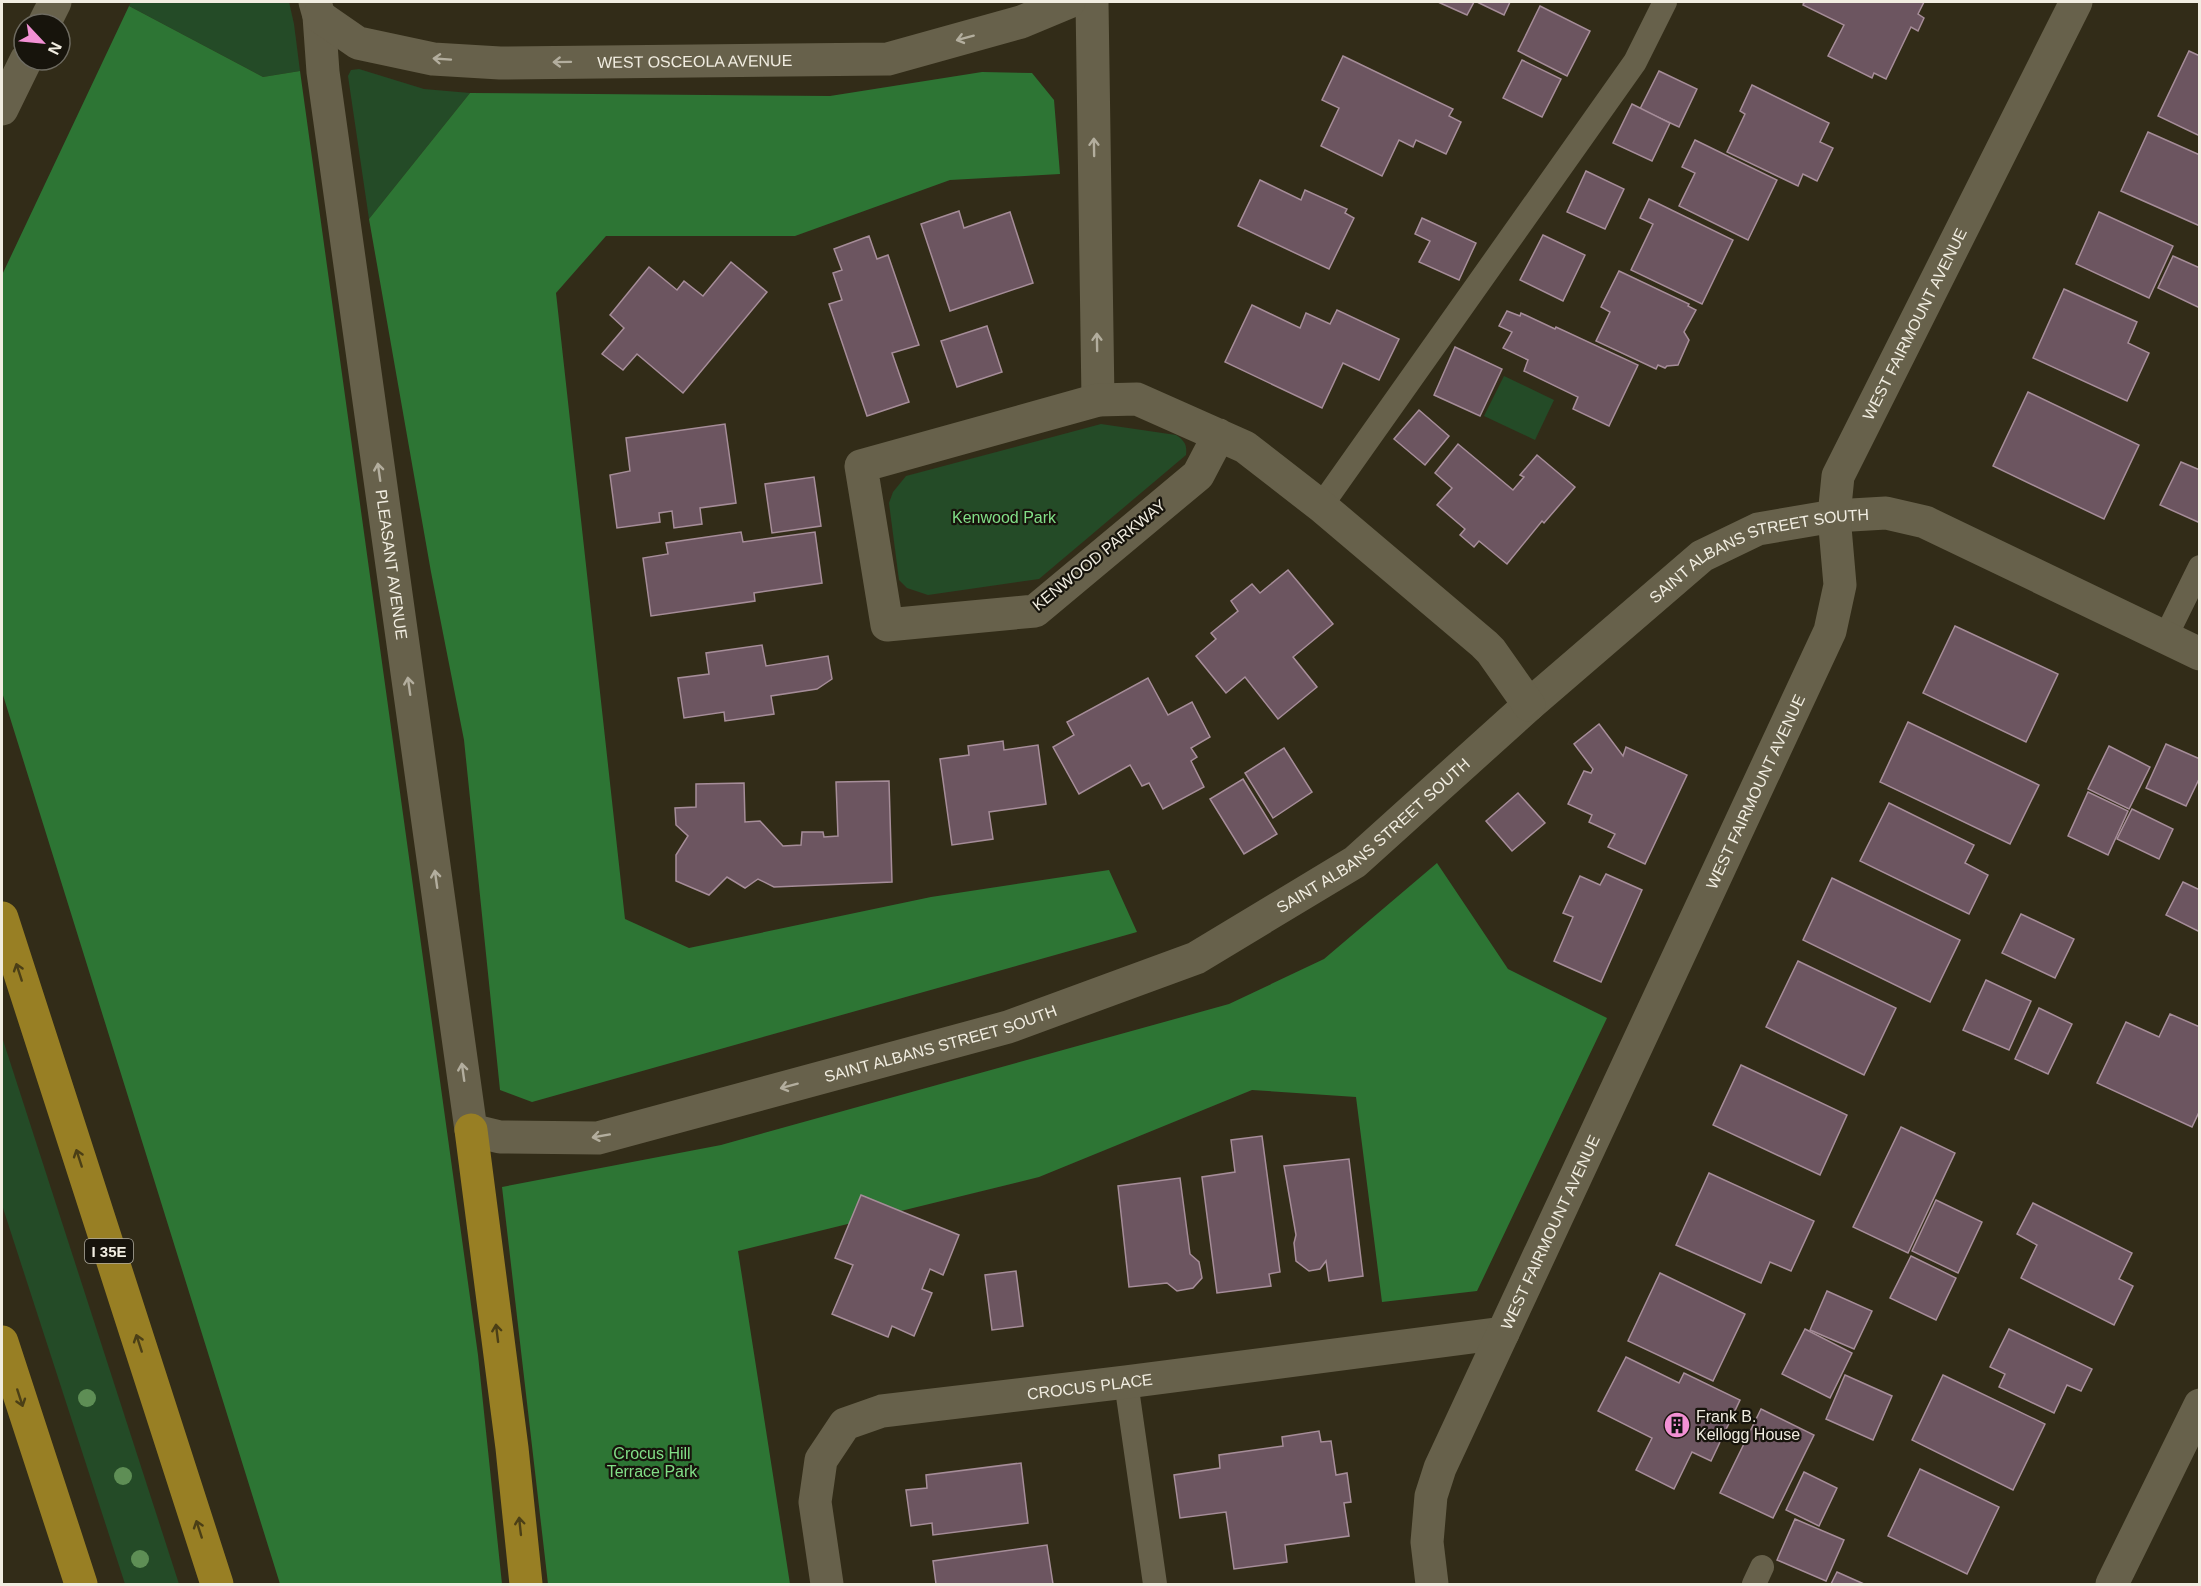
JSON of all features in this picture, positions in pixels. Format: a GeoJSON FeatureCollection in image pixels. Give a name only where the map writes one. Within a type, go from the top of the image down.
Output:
{"type":"FeatureCollection","features":[{"type":"Feature","properties":{"kind":"highway","name":"I 35E"},"geometry":{"type":"LineString","coordinates":[[2,918],[217,1584]]}},
{"type":"Feature","properties":{"kind":"highway"},"geometry":{"type":"LineString","coordinates":[[471,1130],[512,1448],[526,1584]]}},
{"type":"Feature","properties":{"kind":"highway"},"geometry":{"type":"LineString","coordinates":[[2,1342],[81,1584]]}},
{"type":"Feature","properties":{"kind":"street","name":"WEST OSCEOLA AVENUE"},"geometry":{"type":"LineString","coordinates":[[317,9],[358,43],[433,59],[500,63],[888,59],[1017,12],[1069,2]]}},
{"type":"Feature","properties":{"kind":"street"},"geometry":{"type":"LineString","coordinates":[[1092,2],[1098,400]]}},
{"type":"Feature","properties":{"kind":"street","name":"WEST FAIRMOUNT AVENUE"},"geometry":{"type":"LineString","coordinates":[[1432,1584],[1427,1542],[1431,1496],[1440,1468],[1830,631],[1840,585],[1833,516],[1838,476],[2076,2]]}},
{"type":"Feature","properties":{"kind":"street","name":"PLEASANT AVENUE"},"geometry":{"type":"LineString","coordinates":[[317,9],[323,72],[471,1130]]}},
{"type":"Feature","properties":{"kind":"street"},"geometry":{"type":"LineString","coordinates":[[2,109],[20,72]]}},
{"type":"Feature","properties":{"kind":"street","name":"KENWOOD PARKWAY"},"geometry":{"type":"LineString","coordinates":[[1219,435],[1198,475],[1035,611],[887,625],[861,466],[1098,400],[1137,399],[1219,435],[1245,447],[1321,506],[1491,651],[1529,705]]}},
{"type":"Feature","properties":{"kind":"street","name":"SAINT ALBANS STREET SOUTH"},"geometry":{"type":"LineString","coordinates":[[471,1130],[500,1137],[598,1138],[1008,1027],[1196,958],[1355,862],[1529,705],[1702,556],[1758,529],[1833,516],[1886,513],[1925,522],[2199,654]]}},
{"type":"Feature","properties":{"kind":"street","name":"CROCUS PLACE"},"geometry":{"type":"LineString","coordinates":[[827,1584],[815,1502],[822,1460],[845,1424],[882,1411],[1503,1333]]}},
{"type":"Feature","properties":{"kind":"street"},"geometry":{"type":"LineString","coordinates":[[2112,1584],[2199,1405]]}},
{"type":"Feature","properties":{"kind":"lane"},"geometry":{"type":"LineString","coordinates":[[1321,506],[1635,62],[1665,2]]}},
{"type":"Feature","properties":{"kind":"lane"},"geometry":{"type":"LineString","coordinates":[[2165,638],[2199,567]]}},
{"type":"Feature","properties":{"kind":"lane"},"geometry":{"type":"LineString","coordinates":[[1126,1382],[1155,1584]]}},
{"type":"Feature","properties":{"kind":"green space"},"geometry":{"type":"Polygon","coordinates":[[[131,2],[289,2],[300,71],[263,77],[129,6],[131,2]]]}},
{"type":"Feature","properties":{"kind":"green space"},"geometry":{"type":"Polygon","coordinates":[[[129,6],[263,77],[300,71],[478,1355],[502,1584],[280,1584],[2,692],[2,275],[129,6]]]}},
{"type":"Feature","properties":{"kind":"green space"},"geometry":{"type":"Polygon","coordinates":[[[359,69],[424,89],[470,93],[369,219],[348,76],[351,70],[359,69]]]}},
{"type":"Feature","properties":{"kind":"green space"},"geometry":{"type":"Polygon","coordinates":[[[982,72],[1032,73],[1054,100],[1060,174],[950,180],[795,236],[606,236],[556,293],[625,919],[689,948],[931,897],[1109,870],[1137,932],[532,1102],[500,1090],[464,740],[431,572],[369,219],[470,93],[830,96],[982,72]]]}},
{"type":"Feature","properties":{"kind":"green space"},"geometry":{"type":"Polygon","coordinates":[[[1504,376],[1554,400],[1535,440],[1484,416],[1504,376]]]}},
{"type":"Feature","properties":{"kind":"green space","name":"Kenwood Park"},"geometry":{"type":"Polygon","coordinates":[[[1101,424],[1176,435],[1185,444],[1186,455],[1039,579],[928,595],[907,588],[899,580],[889,503],[893,492],[906,476],[1101,424]]]}},
{"type":"Feature","properties":{"kind":"green space","name":"Crocus Hill Terrace Park"},"geometry":{"type":"Polygon","coordinates":[[[1437,863],[1508,969],[1607,1018],[1477,1291],[1382,1302],[1356,1097],[1252,1090],[1039,1177],[738,1251],[790,1584],[548,1584],[502,1187],[721,1145],[1229,1004],[1324,959],[1437,863]]]}},
{"type":"Feature","properties":{"kind":"green space"},"geometry":{"type":"Polygon","coordinates":[[[2,1037],[179,1584],[125,1584],[2,1205],[2,1037]]]}},
{"type":"Feature","properties":{"kind":"building"},"geometry":{"type":"Polygon","coordinates":[[[1438,2],[1474,2],[1467,15],[1438,2]]]}},
{"type":"Feature","properties":{"kind":"building"},"geometry":{"type":"Polygon","coordinates":[[[1477,2],[1510,2],[1504,15],[1477,2]]]}},
{"type":"Feature","properties":{"kind":"building"},"geometry":{"type":"Polygon","coordinates":[[[1801,2],[1924,2],[1918,14],[1924,18],[1918,31],[1911,27],[1886,79],[1874,73],[1872,78],[1828,56],[1844,25],[1801,2]]]}},
{"type":"Feature","properties":{"kind":"building"},"geometry":{"type":"Polygon","coordinates":[[[1540,6],[1590,31],[1567,76],[1518,51],[1540,6]]]}},
{"type":"Feature","properties":{"kind":"building"},"geometry":{"type":"Polygon","coordinates":[[[2189,51],[2200,56],[2200,136],[2158,116],[2189,51]]]}},
{"type":"Feature","properties":{"kind":"building"},"geometry":{"type":"Polygon","coordinates":[[[1343,56],[1453,109],[1449,116],[1461,122],[1446,154],[1416,140],[1413,147],[1399,140],[1382,176],[1321,146],[1339,108],[1322,100],[1343,56]]]}},
{"type":"Feature","properties":{"kind":"building"},"geometry":{"type":"Polygon","coordinates":[[[1522,60],[1561,79],[1542,117],[1503,98],[1522,60]]]}},
{"type":"Feature","properties":{"kind":"building"},"geometry":{"type":"Polygon","coordinates":[[[1659,71],[1697,89],[1679,127],[1640,109],[1659,71]]]}},
{"type":"Feature","properties":{"kind":"building"},"geometry":{"type":"Polygon","coordinates":[[[1752,85],[1829,123],[1820,142],[1833,148],[1817,181],[1803,174],[1798,186],[1727,152],[1745,114],[1740,111],[1752,85]]]}},
{"type":"Feature","properties":{"kind":"building"},"geometry":{"type":"Polygon","coordinates":[[[1632,104],[1670,123],[1652,161],[1613,143],[1632,104]]]}},
{"type":"Feature","properties":{"kind":"building"},"geometry":{"type":"Polygon","coordinates":[[[2148,132],[2200,155],[2200,226],[2121,191],[2148,132]]]}},
{"type":"Feature","properties":{"kind":"building"},"geometry":{"type":"Polygon","coordinates":[[[1695,140],[1777,180],[1748,240],[1679,206],[1695,173],[1682,167],[1695,140]]]}},
{"type":"Feature","properties":{"kind":"building"},"geometry":{"type":"Polygon","coordinates":[[[1586,171],[1624,189],[1605,229],[1567,212],[1586,171]]]}},
{"type":"Feature","properties":{"kind":"building"},"geometry":{"type":"Polygon","coordinates":[[[1260,180],[1301,200],[1305,190],[1347,209],[1345,213],[1354,218],[1329,269],[1238,226],[1260,180]]]}},
{"type":"Feature","properties":{"kind":"building"},"geometry":{"type":"Polygon","coordinates":[[[1649,199],[1733,240],[1702,304],[1631,270],[1653,224],[1640,218],[1649,199]]]}},
{"type":"Feature","properties":{"kind":"building"},"geometry":{"type":"Polygon","coordinates":[[[959,211],[964,228],[1010,212],[1033,283],[950,311],[921,224],[959,211]]]}},
{"type":"Feature","properties":{"kind":"building"},"geometry":{"type":"Polygon","coordinates":[[[2099,212],[2173,246],[2149,298],[2076,264],[2099,212]]]}},
{"type":"Feature","properties":{"kind":"building"},"geometry":{"type":"Polygon","coordinates":[[[1422,218],[1476,243],[1459,280],[1419,262],[1430,241],[1415,234],[1422,218]]]}},
{"type":"Feature","properties":{"kind":"building"},"geometry":{"type":"Polygon","coordinates":[[[1543,235],[1585,255],[1563,301],[1520,280],[1543,235]]]}},
{"type":"Feature","properties":{"kind":"building"},"geometry":{"type":"Polygon","coordinates":[[[869,236],[877,259],[888,255],[919,345],[892,353],[909,402],[867,416],[829,304],[842,300],[833,273],[842,270],[834,249],[869,236]]]}},
{"type":"Feature","properties":{"kind":"building"},"geometry":{"type":"Polygon","coordinates":[[[2173,256],[2200,268],[2200,308],[2158,288],[2173,256]]]}},
{"type":"Feature","properties":{"kind":"building"},"geometry":{"type":"Polygon","coordinates":[[[731,262],[767,292],[683,393],[637,354],[623,370],[602,354],[624,328],[610,315],[649,267],[677,290],[684,281],[703,296],[731,262]]]}},
{"type":"Feature","properties":{"kind":"building"},"geometry":{"type":"Polygon","coordinates":[[[1619,271],[1689,304],[1688,306],[1696,310],[1684,332],[1689,340],[1678,365],[1665,368],[1658,365],[1656,369],[1596,341],[1610,312],[1601,307],[1619,271]]]}},
{"type":"Feature","properties":{"kind":"building"},"geometry":{"type":"Polygon","coordinates":[[[2064,289],[2137,322],[2128,343],[2149,353],[2127,401],[2033,358],[2064,289]]]}},
{"type":"Feature","properties":{"kind":"building"},"geometry":{"type":"Polygon","coordinates":[[[1252,305],[1300,328],[1306,313],[1330,324],[1337,310],[1399,339],[1379,380],[1343,363],[1322,408],[1225,362],[1252,305]]]}},
{"type":"Feature","properties":{"kind":"building"},"geometry":{"type":"Polygon","coordinates":[[[1507,311],[1520,316],[1521,313],[1555,329],[1556,327],[1638,365],[1609,426],[1573,409],[1578,397],[1524,371],[1528,360],[1503,348],[1512,332],[1499,326],[1507,311]]]}},
{"type":"Feature","properties":{"kind":"building"},"geometry":{"type":"Polygon","coordinates":[[[987,326],[1002,372],[957,387],[941,341],[987,326]]]}},
{"type":"Feature","properties":{"kind":"building"},"geometry":{"type":"Polygon","coordinates":[[[1455,347],[1502,369],[1480,416],[1434,395],[1455,347]]]}},
{"type":"Feature","properties":{"kind":"building"},"geometry":{"type":"Polygon","coordinates":[[[2028,392],[2139,445],[2104,519],[1993,466],[2028,392]]]}},
{"type":"Feature","properties":{"kind":"building"},"geometry":{"type":"Polygon","coordinates":[[[1419,410],[1449,436],[1425,465],[1394,439],[1419,410]]]}},
{"type":"Feature","properties":{"kind":"building"},"geometry":{"type":"Polygon","coordinates":[[[725,424],[736,503],[700,508],[702,524],[674,528],[672,511],[659,513],[660,522],[617,528],[610,475],[630,471],[626,438],[725,424]]]}},
{"type":"Feature","properties":{"kind":"building"},"geometry":{"type":"Polygon","coordinates":[[[1458,444],[1513,490],[1524,477],[1520,475],[1537,455],[1575,487],[1544,523],[1542,521],[1507,564],[1479,541],[1474,547],[1460,535],[1465,529],[1437,505],[1452,488],[1435,473],[1458,444]]]}},
{"type":"Feature","properties":{"kind":"building"},"geometry":{"type":"Polygon","coordinates":[[[2181,462],[2200,470],[2200,519],[2198,522],[2160,505],[2181,462]]]}},
{"type":"Feature","properties":{"kind":"building"},"geometry":{"type":"Polygon","coordinates":[[[814,477],[821,526],[772,533],[765,484],[814,477]]]}},
{"type":"Feature","properties":{"kind":"building"},"geometry":{"type":"Polygon","coordinates":[[[741,532],[743,542],[815,532],[822,583],[754,593],[755,601],[651,616],[643,558],[668,554],[666,543],[741,532]]]}},
{"type":"Feature","properties":{"kind":"building"},"geometry":{"type":"Polygon","coordinates":[[[1288,570],[1333,624],[1293,657],[1317,687],[1278,719],[1245,677],[1226,693],[1196,656],[1216,639],[1211,633],[1238,611],[1231,601],[1252,584],[1260,593],[1288,570]]]}},
{"type":"Feature","properties":{"kind":"building"},"geometry":{"type":"Polygon","coordinates":[[[1955,626],[2058,674],[2026,742],[1923,693],[1955,626]]]}},
{"type":"Feature","properties":{"kind":"building"},"geometry":{"type":"Polygon","coordinates":[[[762,645],[766,666],[828,656],[832,679],[817,689],[771,696],[774,714],[725,721],[724,712],[684,718],[678,678],[709,674],[706,653],[762,645]]]}},
{"type":"Feature","properties":{"kind":"building"},"geometry":{"type":"Polygon","coordinates":[[[1148,678],[1168,715],[1192,702],[1210,737],[1191,748],[1197,757],[1191,761],[1204,787],[1163,809],[1149,783],[1142,786],[1130,765],[1079,794],[1053,747],[1074,735],[1067,722],[1148,678]]]}},
{"type":"Feature","properties":{"kind":"building"},"geometry":{"type":"Polygon","coordinates":[[[1908,722],[2039,785],[2010,844],[1880,782],[1908,722]]]}},
{"type":"Feature","properties":{"kind":"building"},"geometry":{"type":"Polygon","coordinates":[[[1599,724],[1623,756],[1626,747],[1687,775],[1645,864],[1608,847],[1615,834],[1589,822],[1592,815],[1568,804],[1584,771],[1591,773],[1593,769],[1574,744],[1599,724]]]}},
{"type":"Feature","properties":{"kind":"building"},"geometry":{"type":"Polygon","coordinates":[[[1003,741],[1004,750],[1038,745],[1046,804],[989,812],[993,839],[952,845],[940,759],[969,755],[968,746],[1003,741]]]}},
{"type":"Feature","properties":{"kind":"building"},"geometry":{"type":"Polygon","coordinates":[[[2166,744],[2200,759],[2200,777],[2186,806],[2146,788],[2166,744]]]}},
{"type":"Feature","properties":{"kind":"building"},"geometry":{"type":"Polygon","coordinates":[[[2109,746],[2150,767],[2129,809],[2088,789],[2109,746]]]}},
{"type":"Feature","properties":{"kind":"building"},"geometry":{"type":"Polygon","coordinates":[[[1284,748],[1312,792],[1273,818],[1245,773],[1284,748]]]}},
{"type":"Feature","properties":{"kind":"building"},"geometry":{"type":"Polygon","coordinates":[[[1243,779],[1277,834],[1244,854],[1210,799],[1243,779]]]}},
{"type":"Feature","properties":{"kind":"building"},"geometry":{"type":"Polygon","coordinates":[[[889,781],[892,882],[774,887],[758,879],[745,888],[727,877],[709,895],[676,881],[676,855],[688,836],[676,825],[675,808],[696,807],[696,784],[744,783],[745,822],[760,821],[783,846],[801,845],[802,832],[823,832],[824,837],[838,836],[836,782],[889,781]]]}},
{"type":"Feature","properties":{"kind":"building"},"geometry":{"type":"Polygon","coordinates":[[[2088,792],[2128,811],[2108,855],[2068,836],[2088,792]]]}},
{"type":"Feature","properties":{"kind":"building"},"geometry":{"type":"Polygon","coordinates":[[[1518,793],[1545,823],[1512,851],[1486,821],[1518,793]]]}},
{"type":"Feature","properties":{"kind":"building"},"geometry":{"type":"Polygon","coordinates":[[[1889,803],[1974,845],[1965,863],[1988,875],[1969,914],[1860,861],[1889,803]]]}},
{"type":"Feature","properties":{"kind":"building"},"geometry":{"type":"Polygon","coordinates":[[[2132,809],[2173,829],[2159,859],[2117,839],[2132,809]]]}},
{"type":"Feature","properties":{"kind":"building"},"geometry":{"type":"Polygon","coordinates":[[[1606,874],[1642,890],[1601,982],[1554,961],[1573,917],[1563,913],[1580,876],[1600,885],[1606,874]]]}},
{"type":"Feature","properties":{"kind":"building"},"geometry":{"type":"Polygon","coordinates":[[[1832,878],[1960,940],[1930,1002],[1803,940],[1832,878]]]}},
{"type":"Feature","properties":{"kind":"building"},"geometry":{"type":"Polygon","coordinates":[[[2183,882],[2200,890],[2200,932],[2166,915],[2183,882]]]}},
{"type":"Feature","properties":{"kind":"building"},"geometry":{"type":"Polygon","coordinates":[[[2021,914],[2074,939],[2055,978],[2002,953],[2021,914]]]}},
{"type":"Feature","properties":{"kind":"building"},"geometry":{"type":"Polygon","coordinates":[[[1798,961],[1896,1008],[1864,1075],[1766,1027],[1798,961]]]}},
{"type":"Feature","properties":{"kind":"building"},"geometry":{"type":"Polygon","coordinates":[[[1986,980],[2031,1001],[2009,1050],[1963,1030],[1986,980]]]}},
{"type":"Feature","properties":{"kind":"building"},"geometry":{"type":"Polygon","coordinates":[[[2039,1008],[2072,1024],[2048,1074],[2015,1059],[2039,1008]]]}},
{"type":"Feature","properties":{"kind":"building"},"geometry":{"type":"Polygon","coordinates":[[[2170,1014],[2200,1027],[2200,1110],[2192,1127],[2097,1083],[2126,1022],[2159,1037],[2170,1014]]]}},
{"type":"Feature","properties":{"kind":"building"},"geometry":{"type":"Polygon","coordinates":[[[1741,1065],[1847,1115],[1820,1175],[1713,1125],[1741,1065]]]}},
{"type":"Feature","properties":{"kind":"building"},"geometry":{"type":"Polygon","coordinates":[[[1901,1127],[1955,1153],[1908,1253],[1853,1227],[1901,1127]]]}},
{"type":"Feature","properties":{"kind":"building"},"geometry":{"type":"Polygon","coordinates":[[[1262,1136],[1280,1272],[1269,1274],[1271,1286],[1217,1293],[1202,1177],[1235,1172],[1231,1140],[1262,1136]]]}},
{"type":"Feature","properties":{"kind":"building"},"geometry":{"type":"Polygon","coordinates":[[[1349,1159],[1363,1276],[1329,1281],[1326,1261],[1320,1269],[1309,1271],[1296,1261],[1294,1243],[1296,1235],[1284,1166],[1349,1159]]]}},
{"type":"Feature","properties":{"kind":"building"},"geometry":{"type":"Polygon","coordinates":[[[1709,1173],[1814,1221],[1791,1271],[1770,1262],[1761,1283],[1676,1245],[1709,1173]]]}},
{"type":"Feature","properties":{"kind":"building"},"geometry":{"type":"Polygon","coordinates":[[[1180,1178],[1190,1254],[1199,1262],[1202,1278],[1193,1288],[1177,1291],[1167,1283],[1129,1287],[1118,1186],[1180,1178]]]}},
{"type":"Feature","properties":{"kind":"building"},"geometry":{"type":"Polygon","coordinates":[[[861,1195],[959,1235],[943,1275],[930,1269],[922,1289],[932,1293],[914,1336],[892,1326],[888,1337],[832,1314],[853,1265],[835,1258],[861,1195]]]}},
{"type":"Feature","properties":{"kind":"building"},"geometry":{"type":"Polygon","coordinates":[[[1936,1200],[1982,1222],[1958,1273],[1912,1251],[1936,1200]]]}},
{"type":"Feature","properties":{"kind":"building"},"geometry":{"type":"Polygon","coordinates":[[[2033,1203],[2132,1253],[2119,1279],[2133,1286],[2114,1325],[2021,1278],[2037,1245],[2017,1234],[2033,1203]]]}},
{"type":"Feature","properties":{"kind":"building"},"geometry":{"type":"Polygon","coordinates":[[[1911,1256],[1956,1278],[1936,1320],[1890,1298],[1911,1256]]]}},
{"type":"Feature","properties":{"kind":"building"},"geometry":{"type":"Polygon","coordinates":[[[1016,1271],[1023,1326],[992,1330],[985,1275],[1016,1271]]]}},
{"type":"Feature","properties":{"kind":"building"},"geometry":{"type":"Polygon","coordinates":[[[1660,1273],[1745,1314],[1713,1381],[1628,1341],[1660,1273]]]}},
{"type":"Feature","properties":{"kind":"building"},"geometry":{"type":"Polygon","coordinates":[[[1827,1291],[1872,1311],[1854,1349],[1810,1330],[1827,1291]]]}},
{"type":"Feature","properties":{"kind":"building"},"geometry":{"type":"Polygon","coordinates":[[[1805,1329],[1852,1353],[1830,1398],[1782,1374],[1805,1329]]]}},
{"type":"Feature","properties":{"kind":"building"},"geometry":{"type":"Polygon","coordinates":[[[2009,1329],[2092,1369],[2081,1391],[2067,1385],[2054,1413],[1999,1387],[2005,1374],[1990,1367],[2009,1329]]]}},
{"type":"Feature","properties":{"kind":"building","name":"Frank B. Kellogg House"},"geometry":{"type":"Polygon","coordinates":[[[1626,1357],[1679,1383],[1684,1373],[1740,1400],[1711,1461],[1692,1452],[1674,1489],[1636,1470],[1652,1438],[1598,1411],[1626,1357]]]}},
{"type":"Feature","properties":{"kind":"building"},"geometry":{"type":"Polygon","coordinates":[[[1845,1375],[1892,1396],[1873,1440],[1826,1419],[1845,1375]]]}},
{"type":"Feature","properties":{"kind":"building"},"geometry":{"type":"Polygon","coordinates":[[[1943,1375],[2045,1424],[2013,1490],[1912,1440],[1943,1375]]]}},
{"type":"Feature","properties":{"kind":"building"},"geometry":{"type":"Polygon","coordinates":[[[1761,1409],[1814,1435],[1773,1518],[1720,1493],[1761,1409]]]}},
{"type":"Feature","properties":{"kind":"building"},"geometry":{"type":"Polygon","coordinates":[[[1319,1431],[1321,1442],[1331,1441],[1336,1475],[1347,1473],[1351,1502],[1344,1503],[1349,1536],[1285,1545],[1287,1562],[1234,1569],[1226,1512],[1180,1518],[1174,1475],[1220,1468],[1219,1455],[1283,1446],[1282,1437],[1319,1431]]]}},
{"type":"Feature","properties":{"kind":"building"},"geometry":{"type":"Polygon","coordinates":[[[1021,1463],[1028,1523],[933,1535],[932,1523],[911,1526],[906,1490],[927,1488],[926,1475],[1021,1463]]]}},
{"type":"Feature","properties":{"kind":"building"},"geometry":{"type":"Polygon","coordinates":[[[1920,1469],[1999,1507],[1967,1574],[1888,1536],[1920,1469]]]}},
{"type":"Feature","properties":{"kind":"building"},"geometry":{"type":"Polygon","coordinates":[[[1804,1472],[1837,1488],[1819,1526],[1786,1510],[1804,1472]]]}},
{"type":"Feature","properties":{"kind":"building"},"geometry":{"type":"Polygon","coordinates":[[[1795,1519],[1844,1540],[1826,1581],[1777,1560],[1795,1519]]]}},
{"type":"Feature","properties":{"kind":"building"},"geometry":{"type":"Polygon","coordinates":[[[1047,1545],[1053,1584],[936,1584],[933,1561],[1047,1545]]]}},
{"type":"Feature","properties":{"kind":"building"},"geometry":{"type":"Polygon","coordinates":[[[1837,1572],[1864,1584],[1831,1584],[1837,1572]]]}},
{"type":"Feature","properties":{"kind":"place","name":"Frank B. Kellogg House"},"geometry":{"type":"Point","coordinates":[1677,1425]}}]}
